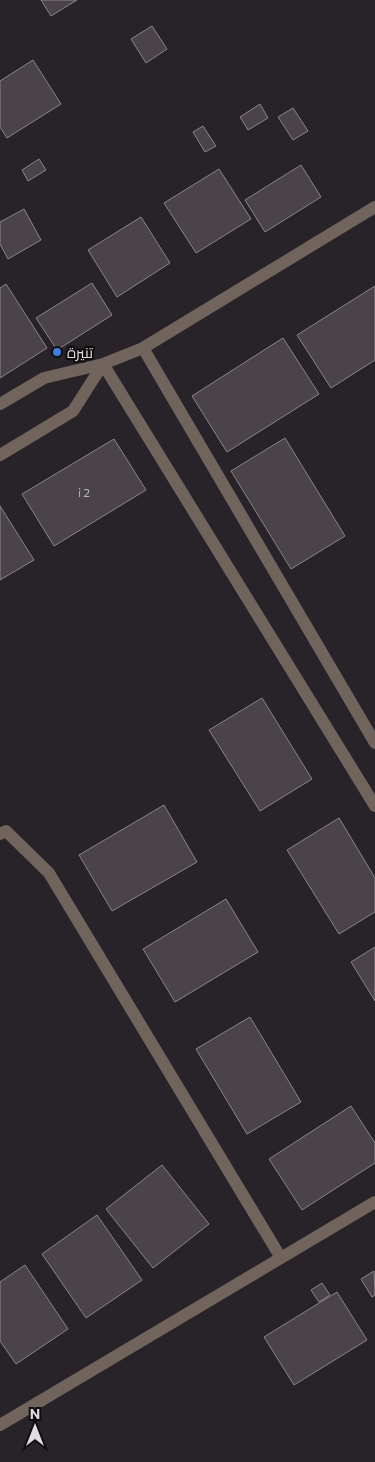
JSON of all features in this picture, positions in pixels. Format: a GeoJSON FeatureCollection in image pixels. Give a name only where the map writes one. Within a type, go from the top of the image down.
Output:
{"type":"FeatureCollection","features":[{"type":"Feature","properties":{"kind":"street"},"geometry":{"type":"LineString","coordinates":[[0,404],[44,378],[103,364],[143,348],[375,207]]}},
{"type":"Feature","properties":{"kind":"street"},"geometry":{"type":"LineString","coordinates":[[143,348],[375,743]]}},
{"type":"Feature","properties":{"kind":"street"},"geometry":{"type":"LineString","coordinates":[[0,455],[74,411],[103,364]]}},
{"type":"Feature","properties":{"kind":"street"},"geometry":{"type":"LineString","coordinates":[[103,364],[375,806]]}},
{"type":"Feature","properties":{"kind":"street"},"geometry":{"type":"LineString","coordinates":[[0,834],[6,831],[49,873],[281,1258]]}},
{"type":"Feature","properties":{"kind":"street"},"geometry":{"type":"LineString","coordinates":[[0,1425],[375,1202]]}},
{"type":"Feature","properties":{"kind":"building"},"geometry":{"type":"Polygon","coordinates":[[[41,0],[77,0],[51,16],[41,0]]]}},
{"type":"Feature","properties":{"kind":"building"},"geometry":{"type":"Polygon","coordinates":[[[152,26],[167,49],[146,63],[131,39],[152,26]]]}},
{"type":"Feature","properties":{"kind":"building"},"geometry":{"type":"Polygon","coordinates":[[[33,60],[61,104],[7,138],[0,127],[0,81],[33,60]]]}},
{"type":"Feature","properties":{"kind":"building"},"geometry":{"type":"Polygon","coordinates":[[[260,104],[268,118],[248,130],[240,117],[260,104]]]}},
{"type":"Feature","properties":{"kind":"building"},"geometry":{"type":"Polygon","coordinates":[[[293,108],[308,131],[293,140],[278,117],[293,108]]]}},
{"type":"Feature","properties":{"kind":"building"},"geometry":{"type":"Polygon","coordinates":[[[203,126],[216,146],[205,152],[193,132],[203,126]]]}},
{"type":"Feature","properties":{"kind":"building"},"geometry":{"type":"Polygon","coordinates":[[[39,159],[46,170],[28,181],[22,170],[39,159]]]}},
{"type":"Feature","properties":{"kind":"building"},"geometry":{"type":"Polygon","coordinates":[[[301,165],[321,197],[265,232],[245,200],[301,165]]]}},
{"type":"Feature","properties":{"kind":"building"},"geometry":{"type":"Polygon","coordinates":[[[219,169],[251,219],[196,253],[164,203],[219,169]]]}},
{"type":"Feature","properties":{"kind":"building"},"geometry":{"type":"Polygon","coordinates":[[[24,209],[41,240],[8,259],[0,244],[0,222],[24,209]]]}},
{"type":"Feature","properties":{"kind":"building"},"geometry":{"type":"Polygon","coordinates":[[[141,217],[170,263],[117,297],[88,250],[141,217]]]}},
{"type":"Feature","properties":{"kind":"building"},"geometry":{"type":"Polygon","coordinates":[[[92,283],[112,315],[57,350],[36,318],[92,283]]]}},
{"type":"Feature","properties":{"kind":"building"},"geometry":{"type":"Polygon","coordinates":[[[6,284],[47,348],[0,378],[0,288],[6,284]]]}},
{"type":"Feature","properties":{"kind":"building"},"geometry":{"type":"Polygon","coordinates":[[[375,286],[375,360],[331,388],[297,335],[375,286]]]}},
{"type":"Feature","properties":{"kind":"building"},"geometry":{"type":"Polygon","coordinates":[[[283,338],[319,394],[227,452],[192,396],[283,338]]]}},
{"type":"Feature","properties":{"kind":"building"},"geometry":{"type":"Polygon","coordinates":[[[285,438],[345,536],[291,569],[231,471],[285,438]]]}},
{"type":"Feature","properties":{"kind":"building"},"geometry":{"type":"Polygon","coordinates":[[[114,439],[146,490],[54,546],[22,494],[114,439]]]}},
{"type":"Feature","properties":{"kind":"building"},"geometry":{"type":"Polygon","coordinates":[[[0,506],[34,560],[0,580],[0,506]]]}},
{"type":"Feature","properties":{"kind":"building"},"geometry":{"type":"Polygon","coordinates":[[[262,698],[312,779],[260,811],[209,730],[262,698]]]}},
{"type":"Feature","properties":{"kind":"building"},"geometry":{"type":"Polygon","coordinates":[[[164,805],[197,862],[112,911],[79,855],[164,805]]]}},
{"type":"Feature","properties":{"kind":"building"},"geometry":{"type":"Polygon","coordinates":[[[339,818],[375,878],[375,912],[339,934],[287,850],[339,818]]]}},
{"type":"Feature","properties":{"kind":"building"},"geometry":{"type":"Polygon","coordinates":[[[226,899],[258,952],[175,1002],[143,949],[226,899]]]}},
{"type":"Feature","properties":{"kind":"building"},"geometry":{"type":"Polygon","coordinates":[[[375,947],[375,1001],[351,962],[375,947]]]}},
{"type":"Feature","properties":{"kind":"building"},"geometry":{"type":"Polygon","coordinates":[[[250,1017],[301,1102],[247,1134],[196,1049],[250,1017]]]}},
{"type":"Feature","properties":{"kind":"building"},"geometry":{"type":"Polygon","coordinates":[[[351,1106],[375,1143],[375,1163],[302,1210],[269,1159],[351,1106]]]}},
{"type":"Feature","properties":{"kind":"building"},"geometry":{"type":"Polygon","coordinates":[[[162,1165],[209,1224],[153,1268],[106,1209],[162,1165]]]}},
{"type":"Feature","properties":{"kind":"building"},"geometry":{"type":"Polygon","coordinates":[[[97,1215],[142,1280],[86,1318],[42,1254],[97,1215]]]}},
{"type":"Feature","properties":{"kind":"building"},"geometry":{"type":"Polygon","coordinates":[[[25,1265],[68,1329],[16,1364],[0,1341],[0,1282],[25,1265]]]}},
{"type":"Feature","properties":{"kind":"building"},"geometry":{"type":"Polygon","coordinates":[[[374,1271],[375,1295],[372,1297],[361,1279],[374,1271]]]}},
{"type":"Feature","properties":{"kind":"building"},"geometry":{"type":"Polygon","coordinates":[[[322,1283],[330,1295],[319,1302],[311,1290],[322,1283]]]}},
{"type":"Feature","properties":{"kind":"building"},"geometry":{"type":"Polygon","coordinates":[[[337,1292],[367,1340],[294,1385],[264,1337],[337,1292]]]}},
{"type":"Feature","properties":{"kind":"place","name":"تنيرة"},"geometry":{"type":"Point","coordinates":[57,352]}}]}
